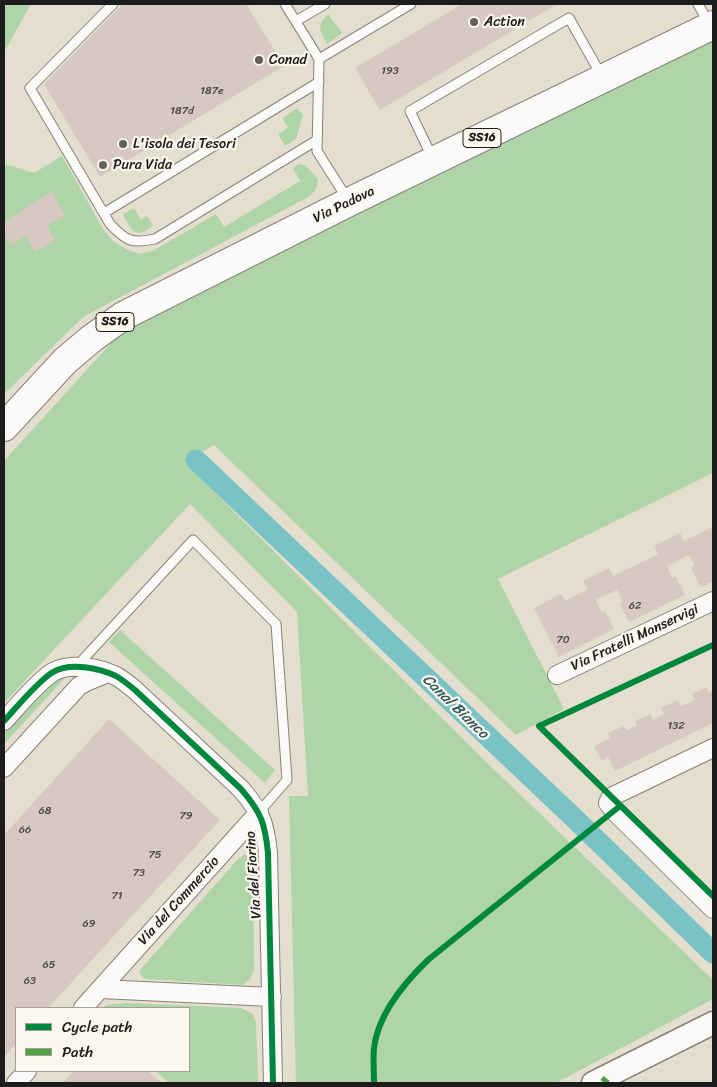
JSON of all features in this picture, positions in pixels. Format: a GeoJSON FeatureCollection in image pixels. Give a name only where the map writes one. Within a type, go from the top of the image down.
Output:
{"type":"FeatureCollection","features":[{"type":"Feature","properties":{"kind":"main road","name":"Via Padova"},"geometry":{"type":"LineString","coordinates":[[4,427],[65,361],[90,339],[123,316],[350,202],[599,81],[707,19]]}},
{"type":"Feature","properties":{"kind":"street","name":"Via Fratelli Manservigi"},"geometry":{"type":"LineString","coordinates":[[557,676],[713,601]]}},
{"type":"Feature","properties":{"kind":"street","name":"Via del Fiorino"},"geometry":{"type":"LineString","coordinates":[[76,667],[117,676],[135,690],[242,789],[259,812],[265,827],[268,853],[274,1083]]}},
{"type":"Feature","properties":{"kind":"street"},"geometry":{"type":"LineString","coordinates":[[4,722],[51,673],[59,669],[76,667]]}},
{"type":"Feature","properties":{"kind":"street"},"geometry":{"type":"LineString","coordinates":[[4,768],[79,686],[108,673]]}},
{"type":"Feature","properties":{"kind":"street"},"geometry":{"type":"LineString","coordinates":[[713,748],[611,797],[608,803],[713,909]]}},
{"type":"Feature","properties":{"kind":"street","name":"Via del Commercio"},"geometry":{"type":"LineString","coordinates":[[84,1007],[259,812]]}},
{"type":"Feature","properties":{"kind":"street"},"geometry":{"type":"LineString","coordinates":[[100,989],[272,997]]}},
{"type":"Feature","properties":{"kind":"street"},"geometry":{"type":"LineString","coordinates":[[593,1083],[713,1023]]}},
{"type":"Feature","properties":{"kind":"street"},"geometry":{"type":"LineString","coordinates":[[16,1083],[26,1072]]}},
{"type":"Feature","properties":{"kind":"lane"},"geometry":{"type":"LineString","coordinates":[[113,4],[30,88],[110,224],[120,234],[130,240],[142,242],[155,239],[317,140]]}},
{"type":"Feature","properties":{"kind":"lane"},"geometry":{"type":"LineString","coordinates":[[285,4],[319,59],[317,151],[350,202]]}},
{"type":"Feature","properties":{"kind":"lane"},"geometry":{"type":"LineString","coordinates":[[296,21],[325,4]]}},
{"type":"Feature","properties":{"kind":"lane"},"geometry":{"type":"LineString","coordinates":[[319,59],[411,4]]}},
{"type":"Feature","properties":{"kind":"lane"},"geometry":{"type":"LineString","coordinates":[[434,161],[410,111],[569,18],[600,73],[599,81]]}},
{"type":"Feature","properties":{"kind":"lane"},"geometry":{"type":"LineString","coordinates":[[104,213],[319,82]]}},
{"type":"Feature","properties":{"kind":"lane"},"geometry":{"type":"LineString","coordinates":[[91,680],[76,667],[193,540],[276,624],[287,780],[259,812]]}},
{"type":"Feature","properties":{"kind":"green space"},"geometry":{"type":"Polygon","coordinates":[[[31,4],[4,52],[4,5],[31,4]]]}},
{"type":"Feature","properties":{"kind":"green space"},"geometry":{"type":"Polygon","coordinates":[[[328,14],[342,33],[327,44],[320,28],[328,14]]]}},
{"type":"Feature","properties":{"kind":"green space"},"geometry":{"type":"Polygon","coordinates":[[[713,38],[713,473],[498,579],[564,709],[516,735],[214,445],[185,463],[480,756],[713,980],[713,999],[556,1083],[296,1083],[289,796],[308,796],[297,612],[190,504],[4,703],[4,461],[131,321],[713,38]]]}},
{"type":"Feature","properties":{"kind":"green space"},"geometry":{"type":"Polygon","coordinates":[[[297,108],[303,115],[296,139],[285,146],[278,134],[288,128],[283,118],[297,108]]]}},
{"type":"Feature","properties":{"kind":"green space"},"geometry":{"type":"Polygon","coordinates":[[[62,156],[103,229],[114,242],[139,254],[153,251],[216,214],[224,227],[300,181],[293,168],[299,164],[306,166],[318,179],[316,189],[310,196],[83,317],[4,394],[4,164],[34,173],[62,156]]]}},
{"type":"Feature","properties":{"kind":"green space"},"geometry":{"type":"Polygon","coordinates":[[[134,208],[141,220],[147,216],[153,225],[143,232],[138,233],[131,229],[123,214],[134,208]]]}},
{"type":"Feature","properties":{"kind":"green space"},"geometry":{"type":"Polygon","coordinates":[[[120,630],[275,770],[265,783],[109,642],[120,630]]]}},
{"type":"Feature","properties":{"kind":"green space"},"geometry":{"type":"Polygon","coordinates":[[[58,674],[64,679],[4,744],[4,732],[58,674]]]}},
{"type":"Feature","properties":{"kind":"green space"},"geometry":{"type":"Polygon","coordinates":[[[245,854],[253,862],[254,970],[249,980],[243,985],[146,979],[140,975],[140,970],[237,860],[245,854]]]}},
{"type":"Feature","properties":{"kind":"green space"},"geometry":{"type":"Polygon","coordinates":[[[126,1003],[241,1008],[253,1014],[256,1023],[258,1083],[169,1083],[157,1072],[190,1072],[190,1007],[104,1007],[126,1003]]]}},
{"type":"Feature","properties":{"kind":"building"},"geometry":{"type":"Polygon","coordinates":[[[123,4],[246,4],[284,66],[100,177],[44,84],[123,4]]]}},
{"type":"Feature","properties":{"kind":"building"},"geometry":{"type":"Polygon","coordinates":[[[462,4],[557,4],[380,110],[355,68],[462,4]]]}},
{"type":"Feature","properties":{"kind":"building"},"geometry":{"type":"Polygon","coordinates":[[[52,191],[65,216],[47,225],[55,241],[35,252],[26,236],[10,245],[4,233],[4,222],[52,191]]]}},
{"type":"Feature","properties":{"kind":"building"},"geometry":{"type":"Polygon","coordinates":[[[713,527],[713,581],[701,587],[691,568],[695,566],[689,555],[667,566],[672,578],[676,576],[685,595],[629,622],[620,604],[623,602],[617,590],[596,600],[602,613],[605,611],[614,629],[559,657],[534,608],[561,594],[565,601],[588,589],[583,581],[609,568],[613,576],[658,554],[654,546],[680,533],[684,541],[713,527]]]}},
{"type":"Feature","properties":{"kind":"building"},"geometry":{"type":"Polygon","coordinates":[[[706,687],[709,693],[713,691],[713,723],[615,771],[608,757],[602,761],[594,746],[610,738],[608,733],[624,726],[626,731],[637,725],[635,721],[650,714],[653,720],[664,714],[661,708],[678,700],[681,706],[695,700],[692,694],[706,687]]]}},
{"type":"Feature","properties":{"kind":"building"},"geometry":{"type":"Polygon","coordinates":[[[109,719],[220,820],[49,1007],[15,1007],[15,1044],[4,1057],[4,835],[109,719]]]}},
{"type":"Feature","properties":{"kind":"building"},"geometry":{"type":"Polygon","coordinates":[[[73,1072],[149,1072],[162,1083],[63,1083],[73,1072]]]}},
{"type":"Feature","properties":{"kind":"waterway","name":"Canal Bianco"},"geometry":{"type":"LineString","coordinates":[[196,460],[573,817],[713,953]]}},
{"type":"Feature","properties":{"kind":"marked path"},"geometry":{"type":"LineString","coordinates":[[602,1078],[608,1083]]}},
{"type":"Feature","properties":{"kind":"cycle path"},"geometry":{"type":"LineString","coordinates":[[713,645],[539,726],[713,896]]}},
{"type":"Feature","properties":{"kind":"cycle path"},"geometry":{"type":"LineString","coordinates":[[4,721],[34,688],[53,672],[68,667],[84,667],[101,671],[116,676],[135,690],[248,797],[261,818],[268,853],[273,1083]]}},
{"type":"Feature","properties":{"kind":"cycle path"},"geometry":{"type":"LineString","coordinates":[[374,1083],[374,1048],[381,1023],[394,999],[411,977],[429,959],[620,806]]}},
{"type":"Feature","properties":{"kind":"place","name":"Action"},"geometry":{"type":"Point","coordinates":[474,22]}},
{"type":"Feature","properties":{"kind":"place","name":"Conad"},"geometry":{"type":"Point","coordinates":[259,60]}},
{"type":"Feature","properties":{"kind":"place","name":"L'isola dei Tesori"},"geometry":{"type":"Point","coordinates":[123,144]}},
{"type":"Feature","properties":{"kind":"place","name":"Pura Vida"},"geometry":{"type":"Point","coordinates":[103,165]}}]}
